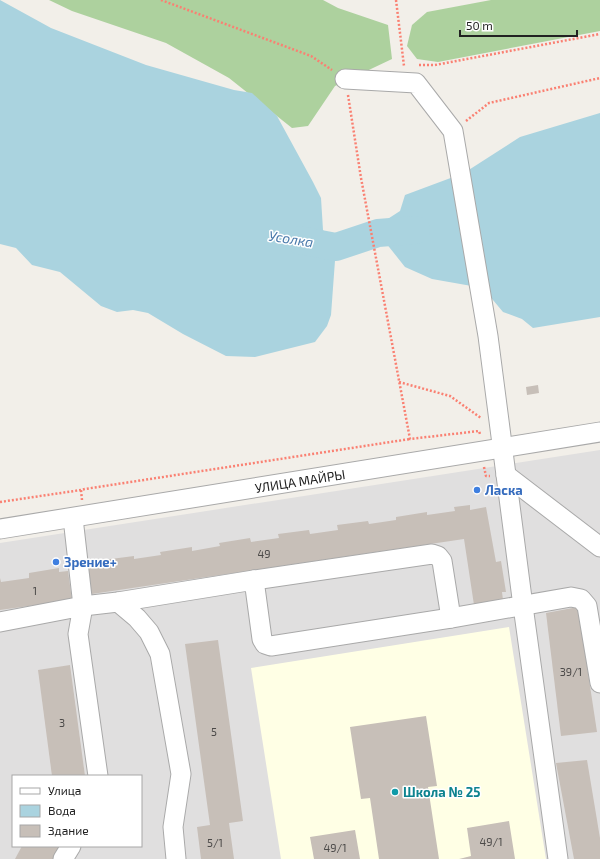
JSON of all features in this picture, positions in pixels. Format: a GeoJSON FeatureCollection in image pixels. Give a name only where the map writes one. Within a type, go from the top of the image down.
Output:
{"type":"FeatureCollection","features":[{"type":"Feature","properties":{"kind":"street"},"geometry":{"type":"LineString","coordinates":[[345,79],[416,83],[453,131],[488,336],[558,859]]}},
{"type":"Feature","properties":{"kind":"street","name":"УЛИЦА МАЙРЫ"},"geometry":{"type":"LineString","coordinates":[[0,529],[78,518],[600,432]]}},
{"type":"Feature","properties":{"kind":"street"},"geometry":{"type":"LineString","coordinates":[[506,475],[600,547]]}},
{"type":"Feature","properties":{"kind":"street"},"geometry":{"type":"LineString","coordinates":[[78,518],[83,606],[78,634],[98,775]]}},
{"type":"Feature","properties":{"kind":"street"},"geometry":{"type":"LineString","coordinates":[[0,622],[83,606],[118,602],[432,554],[438,556],[442,561],[451,618]]}},
{"type":"Feature","properties":{"kind":"street"},"geometry":{"type":"LineString","coordinates":[[254,580],[262,639],[265,644],[271,646],[451,618],[571,597],[581,599],[587,606],[600,683]]}},
{"type":"Feature","properties":{"kind":"street"},"geometry":{"type":"LineString","coordinates":[[118,602],[137,618],[149,632],[160,654],[181,774],[173,828],[176,859]]}},
{"type":"Feature","properties":{"kind":"street"},"geometry":{"type":"LineString","coordinates":[[64,859],[70,847]]}},
{"type":"Feature","properties":{"kind":"path"},"geometry":{"type":"LineString","coordinates":[[160,0],[312,56],[345,79],[361,178],[410,440]]}},
{"type":"Feature","properties":{"kind":"path"},"geometry":{"type":"LineString","coordinates":[[396,0],[403,66],[416,83]]}},
{"type":"Feature","properties":{"kind":"path"},"geometry":{"type":"LineString","coordinates":[[396,67],[435,65],[600,34]]}},
{"type":"Feature","properties":{"kind":"path"},"geometry":{"type":"LineString","coordinates":[[453,131],[489,103],[600,78]]}},
{"type":"Feature","properties":{"kind":"path"},"geometry":{"type":"LineString","coordinates":[[399,382],[450,396],[482,419]]}},
{"type":"Feature","properties":{"kind":"path"},"geometry":{"type":"LineString","coordinates":[[0,502],[410,440],[479,431],[486,476],[506,475]]}},
{"type":"Feature","properties":{"kind":"path"},"geometry":{"type":"LineString","coordinates":[[78,518],[80,490]]}},
{"type":"Feature","properties":{"kind":"shaded area"},"geometry":{"type":"Polygon","coordinates":[[[600,450],[600,859],[0,859],[0,543],[600,450]]]}},
{"type":"Feature","properties":{"kind":"shaded area"},"geometry":{"type":"Polygon","coordinates":[[[509,627],[546,859],[281,859],[251,668],[509,627]]]}},
{"type":"Feature","properties":{"kind":"green space"},"geometry":{"type":"Polygon","coordinates":[[[49,0],[323,0],[338,8],[388,25],[392,59],[335,86],[308,126],[292,128],[229,78],[166,43],[72,11],[49,0]]]}},
{"type":"Feature","properties":{"kind":"green space"},"geometry":{"type":"Polygon","coordinates":[[[491,0],[600,0],[600,31],[438,62],[417,59],[407,46],[412,25],[427,12],[491,0]]]}},
{"type":"Feature","properties":{"kind":"water"},"geometry":{"type":"Polygon","coordinates":[[[0,0],[51,28],[146,65],[234,90],[252,93],[277,116],[321,198],[323,230],[336,247],[331,315],[327,326],[315,342],[255,357],[226,356],[183,334],[148,313],[133,310],[117,312],[101,306],[60,272],[32,265],[16,248],[0,244],[0,0]]]}},
{"type":"Feature","properties":{"kind":"water"},"geometry":{"type":"Polygon","coordinates":[[[600,113],[600,317],[533,328],[522,319],[503,312],[483,288],[432,279],[405,267],[378,233],[383,222],[400,211],[405,195],[464,173],[520,137],[600,113]]]}},
{"type":"Feature","properties":{"kind":"building"},"geometry":{"type":"Polygon","coordinates":[[[538,385],[539,393],[527,395],[526,387],[538,385]]]}},
{"type":"Feature","properties":{"kind":"building"},"geometry":{"type":"Polygon","coordinates":[[[470,505],[470,510],[486,507],[496,562],[501,561],[506,592],[502,592],[503,600],[474,605],[464,539],[85,595],[81,567],[103,564],[103,560],[134,556],[134,559],[161,555],[160,552],[192,547],[192,551],[220,546],[219,543],[250,538],[251,542],[279,538],[278,534],[309,530],[310,534],[338,530],[337,525],[368,521],[369,524],[396,520],[396,517],[427,512],[427,515],[455,511],[454,507],[470,505]]]}},
{"type":"Feature","properties":{"kind":"building"},"geometry":{"type":"Polygon","coordinates":[[[59,568],[59,572],[68,571],[72,600],[0,610],[0,578],[1,582],[29,578],[29,573],[59,568]]]}},
{"type":"Feature","properties":{"kind":"building"},"geometry":{"type":"Polygon","coordinates":[[[578,607],[597,732],[561,736],[546,613],[578,607]]]}},
{"type":"Feature","properties":{"kind":"building"},"geometry":{"type":"Polygon","coordinates":[[[218,640],[243,821],[229,823],[234,859],[201,859],[197,827],[210,825],[185,644],[218,640]]]}},
{"type":"Feature","properties":{"kind":"building"},"geometry":{"type":"Polygon","coordinates":[[[70,665],[85,775],[52,775],[38,670],[70,665]]]}},
{"type":"Feature","properties":{"kind":"building","name":"Школа № 25"},"geometry":{"type":"Polygon","coordinates":[[[426,716],[437,786],[428,787],[439,859],[379,859],[370,798],[361,799],[350,727],[426,716]]]}},
{"type":"Feature","properties":{"kind":"building"},"geometry":{"type":"Polygon","coordinates":[[[587,760],[600,838],[600,859],[574,859],[556,763],[587,760]]]}},
{"type":"Feature","properties":{"kind":"building","name":"Школа № 25"},"geometry":{"type":"Polygon","coordinates":[[[509,821],[515,859],[459,859],[471,856],[467,828],[509,821]]]}},
{"type":"Feature","properties":{"kind":"building"},"geometry":{"type":"Polygon","coordinates":[[[355,830],[360,859],[314,859],[310,837],[355,830]]]}},
{"type":"Feature","properties":{"kind":"building"},"geometry":{"type":"Polygon","coordinates":[[[21,847],[59,847],[53,859],[15,859],[21,847]]]}},
{"type":"Feature","properties":{"kind":"waterway","name":"Усолка"},"geometry":{"type":"LineString","coordinates":[[299,240],[336,247],[378,233],[416,230]]}},
{"type":"Feature","properties":{"kind":"place","name":"Ласка"},"geometry":{"type":"Point","coordinates":[477,490]}},
{"type":"Feature","properties":{"kind":"place","name":"Зрение+"},"geometry":{"type":"Point","coordinates":[56,562]}},
{"type":"Feature","properties":{"kind":"place","name":"Школа № 25"},"geometry":{"type":"Point","coordinates":[395,792]}}]}
